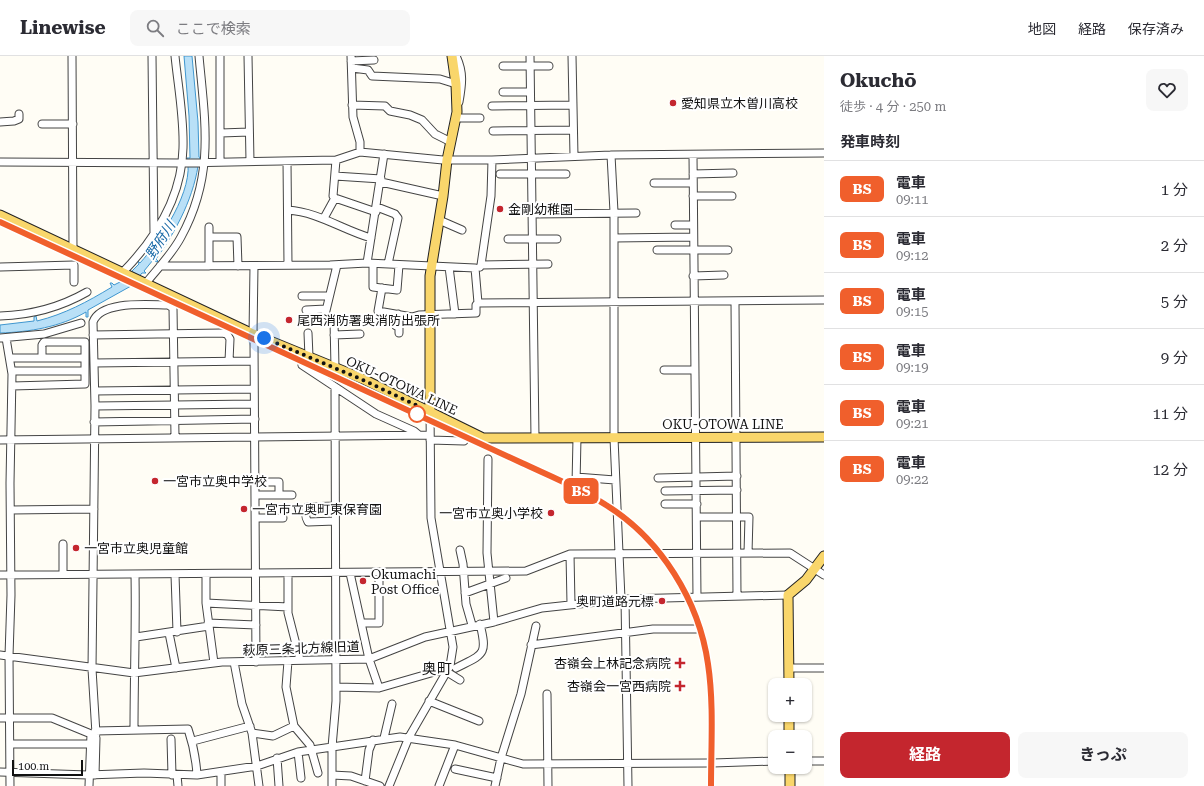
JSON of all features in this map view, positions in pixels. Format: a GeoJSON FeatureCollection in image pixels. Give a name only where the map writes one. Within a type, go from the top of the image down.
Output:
{"type":"FeatureCollection","features":[{"type":"Feature","properties":{"kind":"main road"},"geometry":{"type":"LineString","coordinates":[[430,411],[429,315],[432,267],[447,160],[456,115],[456,84],[452,56]]}},
{"type":"Feature","properties":{"kind":"main road","name":"OKU-OTOWA LINE"},"geometry":{"type":"LineString","coordinates":[[0,215],[146,283],[253,338],[309,357],[335,368],[430,411],[483,438],[737,438],[824,436]]}},
{"type":"Feature","properties":{"kind":"main road"},"geometry":{"type":"LineString","coordinates":[[789,678],[788,595],[815,570],[824,556]]}},
{"type":"Feature","properties":{"kind":"main road"},"geometry":{"type":"LineString","coordinates":[[790,774],[790,786]]}},
{"type":"Feature","properties":{"kind":"street"},"geometry":{"type":"LineString","coordinates":[[72,56],[73,248]]}},
{"type":"Feature","properties":{"kind":"street"},"geometry":{"type":"LineString","coordinates":[[152,56],[154,234]]}},
{"type":"Feature","properties":{"kind":"street"},"geometry":{"type":"LineString","coordinates":[[123,272],[154,234],[171,202],[181,173],[183,120],[175,56]]}},
{"type":"Feature","properties":{"kind":"street"},"geometry":{"type":"LineString","coordinates":[[146,283],[181,238],[200,191],[205,162],[206,121],[199,56]]}},
{"type":"Feature","properties":{"kind":"street"},"geometry":{"type":"LineString","coordinates":[[220,56],[220,162]]}},
{"type":"Feature","properties":{"kind":"street"},"geometry":{"type":"LineString","coordinates":[[248,56],[250,161]]}},
{"type":"Feature","properties":{"kind":"street"},"geometry":{"type":"LineString","coordinates":[[456,56],[461,68],[462,80],[456,115],[480,118]]}},
{"type":"Feature","properties":{"kind":"street"},"geometry":{"type":"LineString","coordinates":[[530,56],[535,438]]}},
{"type":"Feature","properties":{"kind":"street"},"geometry":{"type":"LineString","coordinates":[[572,56],[574,156]]}},
{"type":"Feature","properties":{"kind":"street"},"geometry":{"type":"LineString","coordinates":[[351,62],[374,60]]}},
{"type":"Feature","properties":{"kind":"street"},"geometry":{"type":"LineString","coordinates":[[351,62],[368,70],[372,76],[440,79],[456,84]]}},
{"type":"Feature","properties":{"kind":"street"},"geometry":{"type":"LineString","coordinates":[[351,62],[352,118],[360,142],[360,152]]}},
{"type":"Feature","properties":{"kind":"street"},"geometry":{"type":"LineString","coordinates":[[503,66],[549,66]]}},
{"type":"Feature","properties":{"kind":"street"},"geometry":{"type":"LineString","coordinates":[[503,92],[530,92]]}},
{"type":"Feature","properties":{"kind":"street"},"geometry":{"type":"LineString","coordinates":[[352,105],[385,106],[390,111],[418,118],[435,134],[451,142]]}},
{"type":"Feature","properties":{"kind":"street"},"geometry":{"type":"LineString","coordinates":[[492,106],[573,106]]}},
{"type":"Feature","properties":{"kind":"street"},"geometry":{"type":"LineString","coordinates":[[0,122],[17,123],[19,114]]}},
{"type":"Feature","properties":{"kind":"street"},"geometry":{"type":"LineString","coordinates":[[42,124],[73,124]]}},
{"type":"Feature","properties":{"kind":"street"},"geometry":{"type":"LineString","coordinates":[[493,131],[573,130]]}},
{"type":"Feature","properties":{"kind":"street"},"geometry":{"type":"LineString","coordinates":[[221,133],[249,132]]}},
{"type":"Feature","properties":{"kind":"street"},"geometry":{"type":"LineString","coordinates":[[0,162],[182,163],[336,160],[360,152],[447,160],[492,160],[574,156],[824,153]]}},
{"type":"Feature","properties":{"kind":"street"},"geometry":{"type":"LineString","coordinates":[[384,154],[372,238],[370,263],[373,287],[397,290],[398,265]]}},
{"type":"Feature","properties":{"kind":"street"},"geometry":{"type":"LineString","coordinates":[[693,155],[692,225],[697,504],[697,597]]}},
{"type":"Feature","properties":{"kind":"street"},"geometry":{"type":"LineString","coordinates":[[611,156],[614,212],[615,480],[626,633],[628,786]]}},
{"type":"Feature","properties":{"kind":"street"},"geometry":{"type":"LineString","coordinates":[[324,218],[335,198],[333,196],[336,160]]}},
{"type":"Feature","properties":{"kind":"street"},"geometry":{"type":"LineString","coordinates":[[382,288],[378,311],[412,317],[476,313],[476,305],[478,303],[478,266],[491,196],[492,160]]}},
{"type":"Feature","properties":{"kind":"street"},"geometry":{"type":"LineString","coordinates":[[286,161],[288,265]]}},
{"type":"Feature","properties":{"kind":"street"},"geometry":{"type":"LineString","coordinates":[[693,174],[733,173]]}},
{"type":"Feature","properties":{"kind":"street"},"geometry":{"type":"LineString","coordinates":[[500,174],[566,174]]}},
{"type":"Feature","properties":{"kind":"street"},"geometry":{"type":"LineString","coordinates":[[335,176],[381,180],[443,196]]}},
{"type":"Feature","properties":{"kind":"street"},"geometry":{"type":"LineString","coordinates":[[654,183],[693,183]]}},
{"type":"Feature","properties":{"kind":"street"},"geometry":{"type":"LineString","coordinates":[[693,196],[732,196]]}},
{"type":"Feature","properties":{"kind":"street"},"geometry":{"type":"LineString","coordinates":[[335,198],[395,214],[398,218],[388,264]]}},
{"type":"Feature","properties":{"kind":"street"},"geometry":{"type":"LineString","coordinates":[[288,210],[314,214],[336,225],[372,238]]}},
{"type":"Feature","properties":{"kind":"street"},"geometry":{"type":"LineString","coordinates":[[532,214],[614,212],[636,213]]}},
{"type":"Feature","properties":{"kind":"street"},"geometry":{"type":"LineString","coordinates":[[439,220],[462,230]]}},
{"type":"Feature","properties":{"kind":"street"},"geometry":{"type":"LineString","coordinates":[[675,225],[692,225]]}},
{"type":"Feature","properties":{"kind":"street"},"geometry":{"type":"LineString","coordinates":[[209,227],[209,266]]}},
{"type":"Feature","properties":{"kind":"street"},"geometry":{"type":"LineString","coordinates":[[209,237],[237,237],[238,266]]}},
{"type":"Feature","properties":{"kind":"street"},"geometry":{"type":"LineString","coordinates":[[614,238],[693,237]]}},
{"type":"Feature","properties":{"kind":"street"},"geometry":{"type":"LineString","coordinates":[[508,239],[557,239]]}},
{"type":"Feature","properties":{"kind":"street"},"geometry":{"type":"LineString","coordinates":[[657,250],[728,250]]}},
{"type":"Feature","properties":{"kind":"street"},"geometry":{"type":"LineString","coordinates":[[160,266],[337,265],[370,263],[449,267],[548,264]]}},
{"type":"Feature","properties":{"kind":"street"},"geometry":{"type":"LineString","coordinates":[[0,267],[74,265],[74,282]]}},
{"type":"Feature","properties":{"kind":"street"},"geometry":{"type":"LineString","coordinates":[[324,319],[337,265]]}},
{"type":"Feature","properties":{"kind":"street"},"geometry":{"type":"LineString","coordinates":[[254,266],[253,338],[256,495],[256,662]]}},
{"type":"Feature","properties":{"kind":"street"},"geometry":{"type":"LineString","coordinates":[[449,267],[459,315]]}},
{"type":"Feature","properties":{"kind":"street"},"geometry":{"type":"LineString","coordinates":[[693,276],[724,275]]}},
{"type":"Feature","properties":{"kind":"street"},"geometry":{"type":"LineString","coordinates":[[0,316],[32,314],[55,308],[87,292]]}},
{"type":"Feature","properties":{"kind":"street"},"geometry":{"type":"LineString","coordinates":[[302,296],[329,296]]}},
{"type":"Feature","properties":{"kind":"street"},"geometry":{"type":"LineString","coordinates":[[478,303],[735,302],[824,300]]}},
{"type":"Feature","properties":{"kind":"street"},"geometry":{"type":"LineString","coordinates":[[735,302],[738,517],[737,596]]}},
{"type":"Feature","properties":{"kind":"street"},"geometry":{"type":"LineString","coordinates":[[89,786],[92,775],[94,733],[92,669],[94,575],[93,438],[95,391],[93,335],[94,318],[112,306],[168,305],[173,308],[175,437]]}},
{"type":"Feature","properties":{"kind":"street"},"geometry":{"type":"LineString","coordinates":[[306,310],[326,309]]}},
{"type":"Feature","properties":{"kind":"street"},"geometry":{"type":"LineString","coordinates":[[398,314],[396,326],[399,327],[398,333]]}},
{"type":"Feature","properties":{"kind":"street"},"geometry":{"type":"LineString","coordinates":[[305,320],[324,319],[334,321],[366,321]]}},
{"type":"Feature","properties":{"kind":"street"},"geometry":{"type":"LineString","coordinates":[[334,321],[335,368]]}},
{"type":"Feature","properties":{"kind":"street"},"geometry":{"type":"LineString","coordinates":[[10,786],[9,656],[12,371],[10,358],[3,338],[58,331],[80,323]]}},
{"type":"Feature","properties":{"kind":"street"},"geometry":{"type":"LineString","coordinates":[[93,335],[174,333],[227,334],[230,339],[229,361]]}},
{"type":"Feature","properties":{"kind":"street"},"geometry":{"type":"LineString","coordinates":[[308,333],[309,357]]}},
{"type":"Feature","properties":{"kind":"street"},"geometry":{"type":"LineString","coordinates":[[334,335],[360,334]]}},
{"type":"Feature","properties":{"kind":"street"},"geometry":{"type":"LineString","coordinates":[[12,386],[85,384],[85,342],[44,342],[42,345],[42,358]]}},
{"type":"Feature","properties":{"kind":"street"},"geometry":{"type":"LineString","coordinates":[[10,358],[85,358]]}},
{"type":"Feature","properties":{"kind":"street"},"geometry":{"type":"LineString","coordinates":[[94,363],[254,361]]}},
{"type":"Feature","properties":{"kind":"street"},"geometry":{"type":"LineString","coordinates":[[302,365],[376,414],[414,431],[419,435]]}},
{"type":"Feature","properties":{"kind":"street"},"geometry":{"type":"LineString","coordinates":[[664,370],[694,370]]}},
{"type":"Feature","properties":{"kind":"street"},"geometry":{"type":"LineString","coordinates":[[12,371],[85,371]]}},
{"type":"Feature","properties":{"kind":"street"},"geometry":{"type":"LineString","coordinates":[[332,786],[332,747],[336,687],[335,388]]}},
{"type":"Feature","properties":{"kind":"street"},"geometry":{"type":"LineString","coordinates":[[95,391],[254,389]]}},
{"type":"Feature","properties":{"kind":"street"},"geometry":{"type":"LineString","coordinates":[[95,406],[254,404]]}},
{"type":"Feature","properties":{"kind":"street"},"geometry":{"type":"LineString","coordinates":[[389,786],[410,737],[429,701],[451,669],[453,658],[450,631],[431,518],[430,411]]}},
{"type":"Feature","properties":{"kind":"street"},"geometry":{"type":"LineString","coordinates":[[94,422],[254,419]]}},
{"type":"Feature","properties":{"kind":"street"},"geometry":{"type":"LineString","coordinates":[[0,440],[419,435],[430,438],[464,441]]}},
{"type":"Feature","properties":{"kind":"street"},"geometry":{"type":"LineString","coordinates":[[576,438],[576,481],[615,480]]}},
{"type":"Feature","properties":{"kind":"street"},"geometry":{"type":"LineString","coordinates":[[488,459],[488,553],[494,622]]}},
{"type":"Feature","properties":{"kind":"street"},"geometry":{"type":"LineString","coordinates":[[658,478],[737,476]]}},
{"type":"Feature","properties":{"kind":"street"},"geometry":{"type":"LineString","coordinates":[[255,482],[279,482],[279,495]]}},
{"type":"Feature","properties":{"kind":"street"},"geometry":{"type":"LineString","coordinates":[[665,491],[737,490]]}},
{"type":"Feature","properties":{"kind":"street"},"geometry":{"type":"LineString","coordinates":[[256,495],[292,495]]}},
{"type":"Feature","properties":{"kind":"street"},"geometry":{"type":"LineString","coordinates":[[664,504],[697,504]]}},
{"type":"Feature","properties":{"kind":"street"},"geometry":{"type":"LineString","coordinates":[[335,506],[307,507],[306,510],[306,519],[308,522],[335,521]]}},
{"type":"Feature","properties":{"kind":"street"},"geometry":{"type":"LineString","coordinates":[[11,510],[94,509]]}},
{"type":"Feature","properties":{"kind":"street"},"geometry":{"type":"LineString","coordinates":[[697,517],[750,517],[748,553]]}},
{"type":"Feature","properties":{"kind":"street"},"geometry":{"type":"LineString","coordinates":[[256,518],[283,518]]}},
{"type":"Feature","properties":{"kind":"street"},"geometry":{"type":"LineString","coordinates":[[63,544],[63,574]]}},
{"type":"Feature","properties":{"kind":"street"},"geometry":{"type":"LineString","coordinates":[[336,687],[379,688],[438,671],[451,669],[480,656],[484,650],[484,643],[466,604],[466,593],[460,550]]}},
{"type":"Feature","properties":{"kind":"street"},"geometry":{"type":"LineString","coordinates":[[0,575],[336,574],[526,571],[570,554],[620,555],[697,553],[790,553],[824,575]]}},
{"type":"Feature","properties":{"kind":"street"},"geometry":{"type":"LineString","coordinates":[[570,554],[571,604]]}},
{"type":"Feature","properties":{"kind":"street"},"geometry":{"type":"LineString","coordinates":[[350,573],[369,658],[379,688]]}},
{"type":"Feature","properties":{"kind":"street"},"geometry":{"type":"LineString","coordinates":[[361,623],[379,623],[379,573]]}},
{"type":"Feature","properties":{"kind":"street"},"geometry":{"type":"LineString","coordinates":[[175,574],[173,632],[176,668]]}},
{"type":"Feature","properties":{"kind":"street"},"geometry":{"type":"LineString","coordinates":[[206,574],[206,603],[214,663]]}},
{"type":"Feature","properties":{"kind":"street"},"geometry":{"type":"LineString","coordinates":[[288,574],[288,607],[291,627],[300,660]]}},
{"type":"Feature","properties":{"kind":"street"},"geometry":{"type":"LineString","coordinates":[[134,730],[134,673],[136,637],[135,575]]}},
{"type":"Feature","properties":{"kind":"street"},"geometry":{"type":"LineString","coordinates":[[466,593],[506,578]]}},
{"type":"Feature","properties":{"kind":"street","name":"萩原三条北方線旧道"},"geometry":{"type":"LineString","coordinates":[[0,655],[92,669],[134,673],[214,663],[369,658],[425,637],[494,622],[542,608],[623,599],[788,595]]}},
{"type":"Feature","properties":{"kind":"street"},"geometry":{"type":"LineString","coordinates":[[206,603],[256,604],[288,607]]}},
{"type":"Feature","properties":{"kind":"street"},"geometry":{"type":"LineString","coordinates":[[136,637],[209,625],[256,625]]}},
{"type":"Feature","properties":{"kind":"street"},"geometry":{"type":"LineString","coordinates":[[495,786],[501,758],[521,694],[536,626]]}},
{"type":"Feature","properties":{"kind":"street"},"geometry":{"type":"LineString","coordinates":[[531,645],[653,629],[696,629]]}},
{"type":"Feature","properties":{"kind":"street"},"geometry":{"type":"LineString","coordinates":[[288,661],[286,688],[294,726],[306,739],[312,750],[318,773]]}},
{"type":"Feature","properties":{"kind":"street"},"geometry":{"type":"LineString","coordinates":[[234,662],[242,704],[251,730],[257,766],[258,786]]}},
{"type":"Feature","properties":{"kind":"street"},"geometry":{"type":"LineString","coordinates":[[789,668],[824,668]]}},
{"type":"Feature","properties":{"kind":"street"},"geometry":{"type":"LineString","coordinates":[[451,669],[458,679]]}},
{"type":"Feature","properties":{"kind":"street"},"geometry":{"type":"LineString","coordinates":[[547,694],[548,786]]}},
{"type":"Feature","properties":{"kind":"street"},"geometry":{"type":"LineString","coordinates":[[429,701],[479,721]]}},
{"type":"Feature","properties":{"kind":"street"},"geometry":{"type":"LineString","coordinates":[[384,738],[392,704]]}},
{"type":"Feature","properties":{"kind":"street"},"geometry":{"type":"LineString","coordinates":[[0,718],[52,718],[94,733],[134,730],[188,729],[193,741],[192,748],[196,759],[197,775]]}},
{"type":"Feature","properties":{"kind":"street"},"geometry":{"type":"LineString","coordinates":[[193,741],[251,730],[273,736],[294,726]]}},
{"type":"Feature","properties":{"kind":"street"},"geometry":{"type":"LineString","coordinates":[[92,775],[91,744],[94,733]]}},
{"type":"Feature","properties":{"kind":"street"},"geometry":{"type":"LineString","coordinates":[[0,772],[92,775],[197,775],[257,766],[276,758],[298,752],[384,738],[410,737],[455,745],[523,764],[768,761]]}},
{"type":"Feature","properties":{"kind":"street"},"geometry":{"type":"LineString","coordinates":[[171,739],[175,775],[178,786]]}},
{"type":"Feature","properties":{"kind":"street"},"geometry":{"type":"LineString","coordinates":[[365,781],[369,750],[373,740]]}},
{"type":"Feature","properties":{"kind":"street"},"geometry":{"type":"LineString","coordinates":[[10,744],[91,744]]}},
{"type":"Feature","properties":{"kind":"street"},"geometry":{"type":"LineString","coordinates":[[439,786],[455,745]]}},
{"type":"Feature","properties":{"kind":"street"},"geometry":{"type":"LineString","coordinates":[[298,752],[301,778]]}},
{"type":"Feature","properties":{"kind":"street"},"geometry":{"type":"LineString","coordinates":[[276,758],[279,786]]}},
{"type":"Feature","properties":{"kind":"street"},"geometry":{"type":"LineString","coordinates":[[812,761],[824,761]]}},
{"type":"Feature","properties":{"kind":"street"},"geometry":{"type":"LineString","coordinates":[[455,769],[497,778]]}},
{"type":"Feature","properties":{"kind":"street"},"geometry":{"type":"LineString","coordinates":[[221,772],[221,786]]}},
{"type":"Feature","properties":{"kind":"street"},"geometry":{"type":"LineString","coordinates":[[332,774],[351,776],[380,786]]}},
{"type":"Feature","properties":{"kind":"water","name":"野府川"},"geometry":{"type":"Polygon","coordinates":[[[184,56],[192,56],[198,122],[199,157],[202,159],[199,159],[194,186],[184,212],[164,248],[156,259],[158,261],[153,260],[144,271],[146,273],[142,273],[131,286],[88,310],[88,317],[86,317],[86,312],[66,321],[44,328],[0,333],[0,325],[34,321],[34,317],[36,316],[37,321],[57,315],[85,303],[112,287],[110,283],[114,285],[122,281],[139,264],[137,260],[140,263],[157,242],[181,199],[186,184],[188,171],[187,158],[190,158],[189,116],[184,56]]]}},
{"type":"Feature","properties":{"kind":"railway"},"geometry":{"type":"LineString","coordinates":[[0,222],[554,478],[596,499],[626,519],[644,535],[660,554],[674,574],[696,617],[703,640],[710,679],[712,710],[711,786]]}},
{"type":"Feature","properties":{"kind":"train","name":"BS"},"geometry":{"type":"LineString","coordinates":[[0,222],[465,436],[488,449],[522,463],[607,505],[644,536],[667,563],[680,583],[698,624],[708,665],[710,690],[711,786]]}},
{"type":"Feature","properties":{"kind":"place","name":"愛知県立木曽川高校"},"geometry":{"type":"Point","coordinates":[673,103]}},
{"type":"Feature","properties":{"kind":"place","name":"金剛幼稚園"},"geometry":{"type":"Point","coordinates":[500,209]}},
{"type":"Feature","properties":{"kind":"place","name":"尾西消防署奥消防出張所"},"geometry":{"type":"Point","coordinates":[289,320]}},
{"type":"Feature","properties":{"kind":"place","name":"一宮市立奥中学校"},"geometry":{"type":"Point","coordinates":[155,481]}},
{"type":"Feature","properties":{"kind":"place","name":"一宮市立奥町東保育園"},"geometry":{"type":"Point","coordinates":[244,509]}},
{"type":"Feature","properties":{"kind":"place","name":"一宮市立奥小学校"},"geometry":{"type":"Point","coordinates":[551,513]}},
{"type":"Feature","properties":{"kind":"place","name":"一宮市立奥児童館"},"geometry":{"type":"Point","coordinates":[76,548]}},
{"type":"Feature","properties":{"kind":"place","name":"Okumachi Post Office"},"geometry":{"type":"Point","coordinates":[363,581]}},
{"type":"Feature","properties":{"kind":"place","name":"奥町道路元標"},"geometry":{"type":"Point","coordinates":[662,601]}},
{"type":"Feature","properties":{"kind":"place","name":"杏嶺会上林記念病院"},"geometry":{"type":"Point","coordinates":[680,663]}},
{"type":"Feature","properties":{"kind":"place","name":"杏嶺会一宮西病院"},"geometry":{"type":"Point","coordinates":[680,686]}},
{"type":"Feature","properties":{"kind":"district","name":"奥町"},"geometry":{"type":"Point","coordinates":[437,669]}},
{"type":"Feature","properties":{"kind":"route"},"geometry":{"type":"LineString","coordinates":[[264,338],[363,380],[420,407],[417,414]]}}]}
